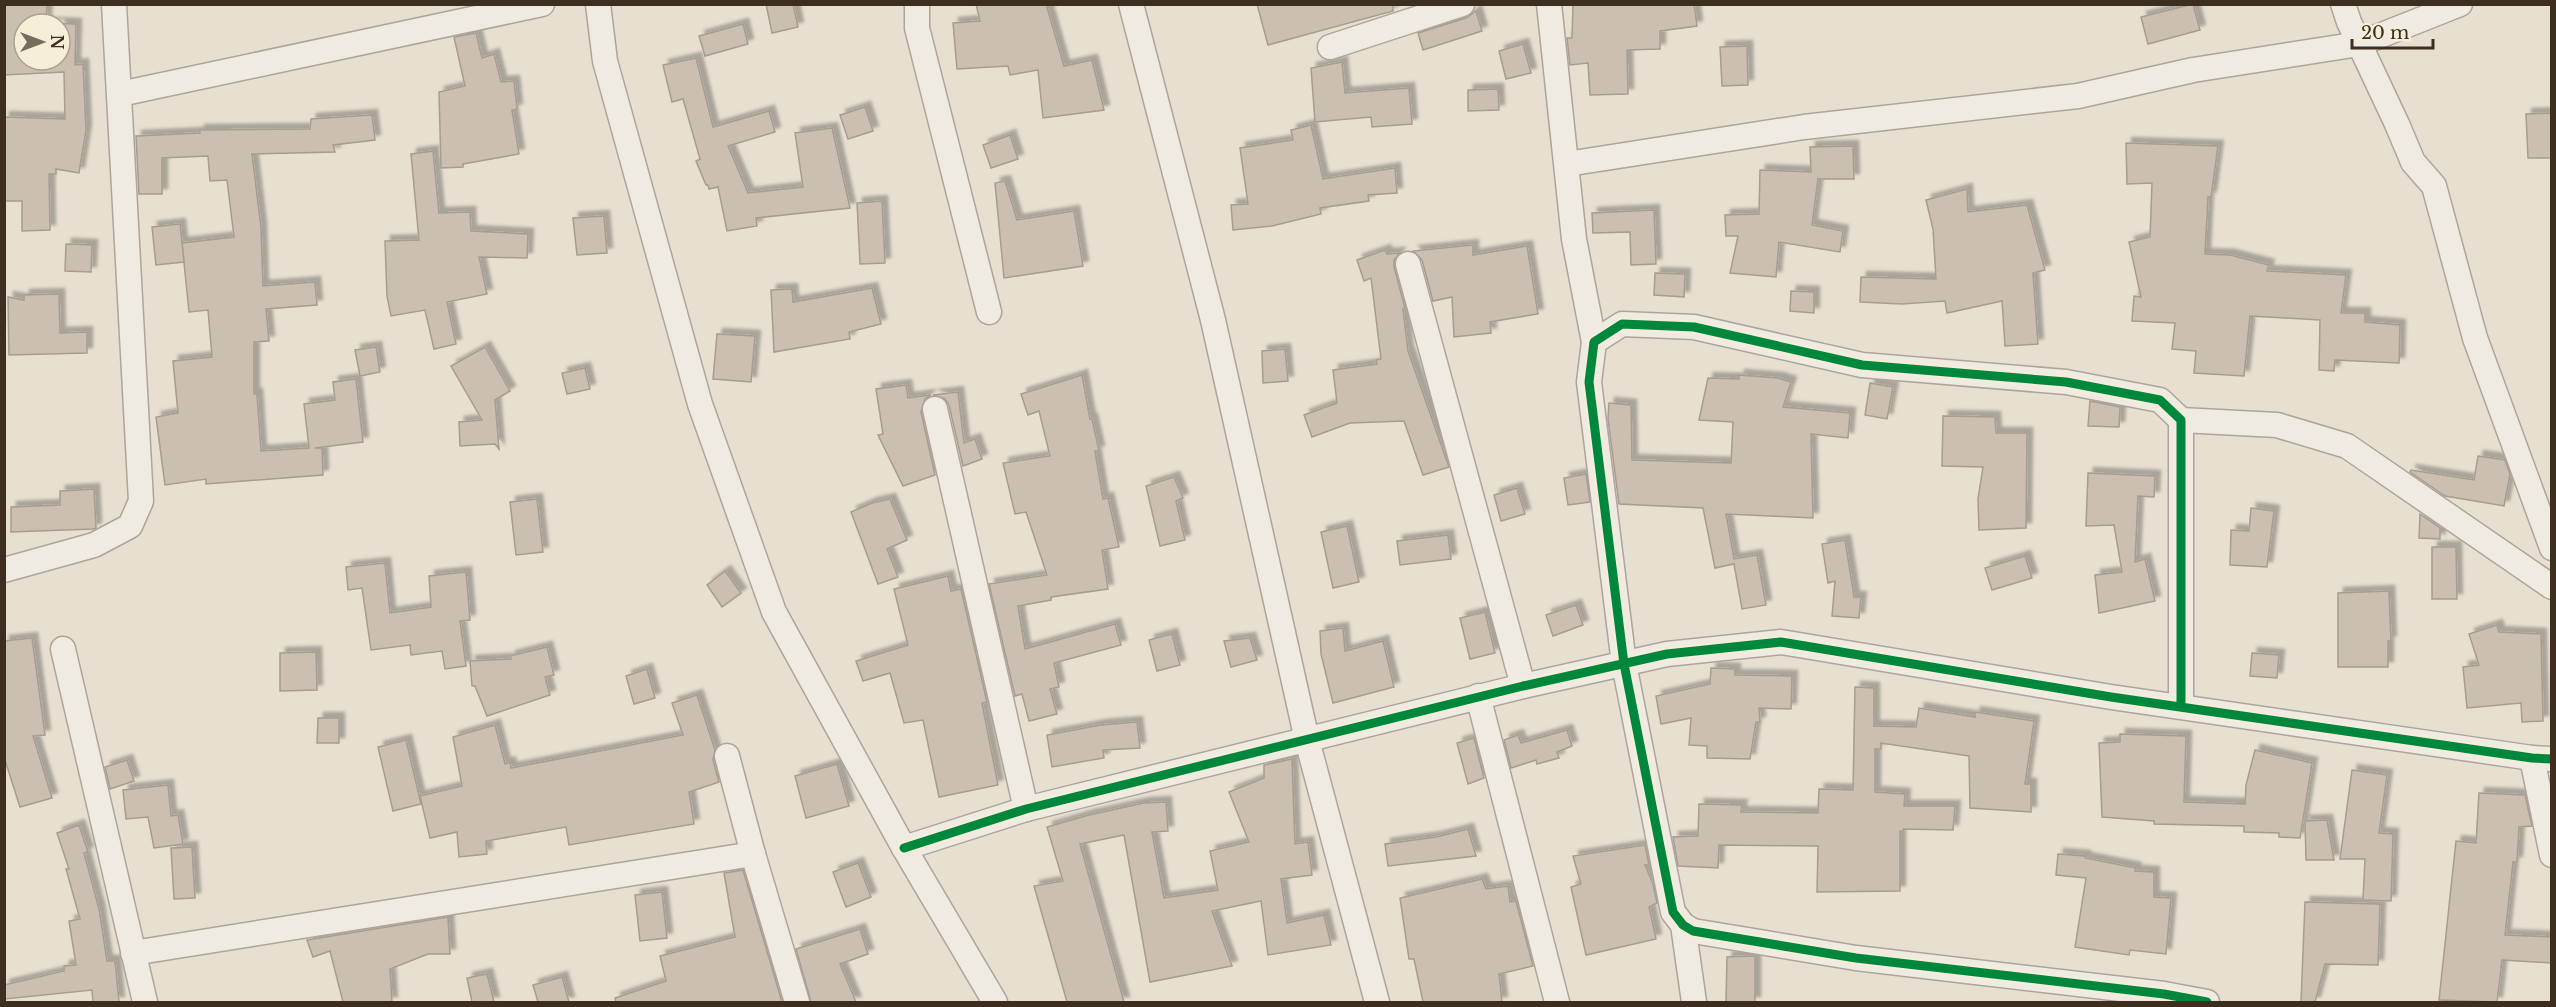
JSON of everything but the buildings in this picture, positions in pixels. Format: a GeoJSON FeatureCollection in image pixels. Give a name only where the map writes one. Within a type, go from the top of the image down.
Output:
{"type":"FeatureCollection","features":[{"type":"Feature","properties":{"kind":"street"},"geometry":{"type":"LineString","coordinates":[[4,570],[94,545],[130,526],[141,501],[114,4]]}},
{"type":"Feature","properties":{"kind":"street"},"geometry":{"type":"LineString","coordinates":[[120,94],[542,4]]}},
{"type":"Feature","properties":{"kind":"street"},"geometry":{"type":"LineString","coordinates":[[598,4],[605,61],[700,404],[774,612],[990,998]]}},
{"type":"Feature","properties":{"kind":"street"},"geometry":{"type":"LineString","coordinates":[[917,4],[917,28],[989,312]]}},
{"type":"Feature","properties":{"kind":"street"},"geometry":{"type":"LineString","coordinates":[[1131,4],[1213,320],[1307,740],[1377,1002]]}},
{"type":"Feature","properties":{"kind":"street"},"geometry":{"type":"LineString","coordinates":[[1549,4],[1574,239],[1594,342],[1589,382],[1624,664],[1673,912],[1683,925],[1694,931],[1856,958],[2152,993],[2207,1002]]}},
{"type":"Feature","properties":{"kind":"street"},"geometry":{"type":"LineString","coordinates":[[2343,4],[2413,162],[2434,186],[2475,338],[2552,548]]}},
{"type":"Feature","properties":{"kind":"street"},"geometry":{"type":"LineString","coordinates":[[1567,164],[1804,127],[2078,96],[2193,70],[2359,44],[2460,4]]}},
{"type":"Feature","properties":{"kind":"street"},"geometry":{"type":"LineString","coordinates":[[1330,47],[1454,6]]}},
{"type":"Feature","properties":{"kind":"street"},"geometry":{"type":"LineString","coordinates":[[1408,264],[1522,686]]}},
{"type":"Feature","properties":{"kind":"street"},"geometry":{"type":"LineString","coordinates":[[1594,342],[1622,324],[1694,327],[1862,365],[2066,382],[2160,400],[2181,420],[2277,425],[2348,446],[2552,587]]}},
{"type":"Feature","properties":{"kind":"street"},"geometry":{"type":"LineString","coordinates":[[935,409],[1026,808]]}},
{"type":"Feature","properties":{"kind":"street"},"geometry":{"type":"LineString","coordinates":[[2181,420],[2181,706]]}},
{"type":"Feature","properties":{"kind":"street"},"geometry":{"type":"LineString","coordinates":[[904,848],[1026,808],[1478,696],[1667,654],[1781,642],[2111,697],[2542,758],[2552,855]]}},
{"type":"Feature","properties":{"kind":"street"},"geometry":{"type":"LineString","coordinates":[[63,649],[145,1002]]}},
{"type":"Feature","properties":{"kind":"street"},"geometry":{"type":"LineString","coordinates":[[1478,696],[1557,1002]]}},
{"type":"Feature","properties":{"kind":"street"},"geometry":{"type":"LineString","coordinates":[[727,756],[753,854],[797,1002]]}},
{"type":"Feature","properties":{"kind":"street"},"geometry":{"type":"LineString","coordinates":[[134,953],[753,854]]}},
{"type":"Feature","properties":{"kind":"street"},"geometry":{"type":"LineString","coordinates":[[1683,925],[1694,1002]]}},
{"type":"Feature","properties":{"kind":"cycle path"},"geometry":{"type":"LineString","coordinates":[[2181,706],[2181,420],[2160,400],[2066,382],[1862,365],[1694,327],[1622,324],[1594,342],[1589,382],[1624,664],[1673,912],[1683,925],[1693,931],[1856,958],[2164,994],[2207,1002]]}},
{"type":"Feature","properties":{"kind":"cycle path"},"geometry":{"type":"LineString","coordinates":[[904,848],[1026,809],[1523,686],[1667,654],[1781,642],[2111,697],[2552,759]]}}]}
